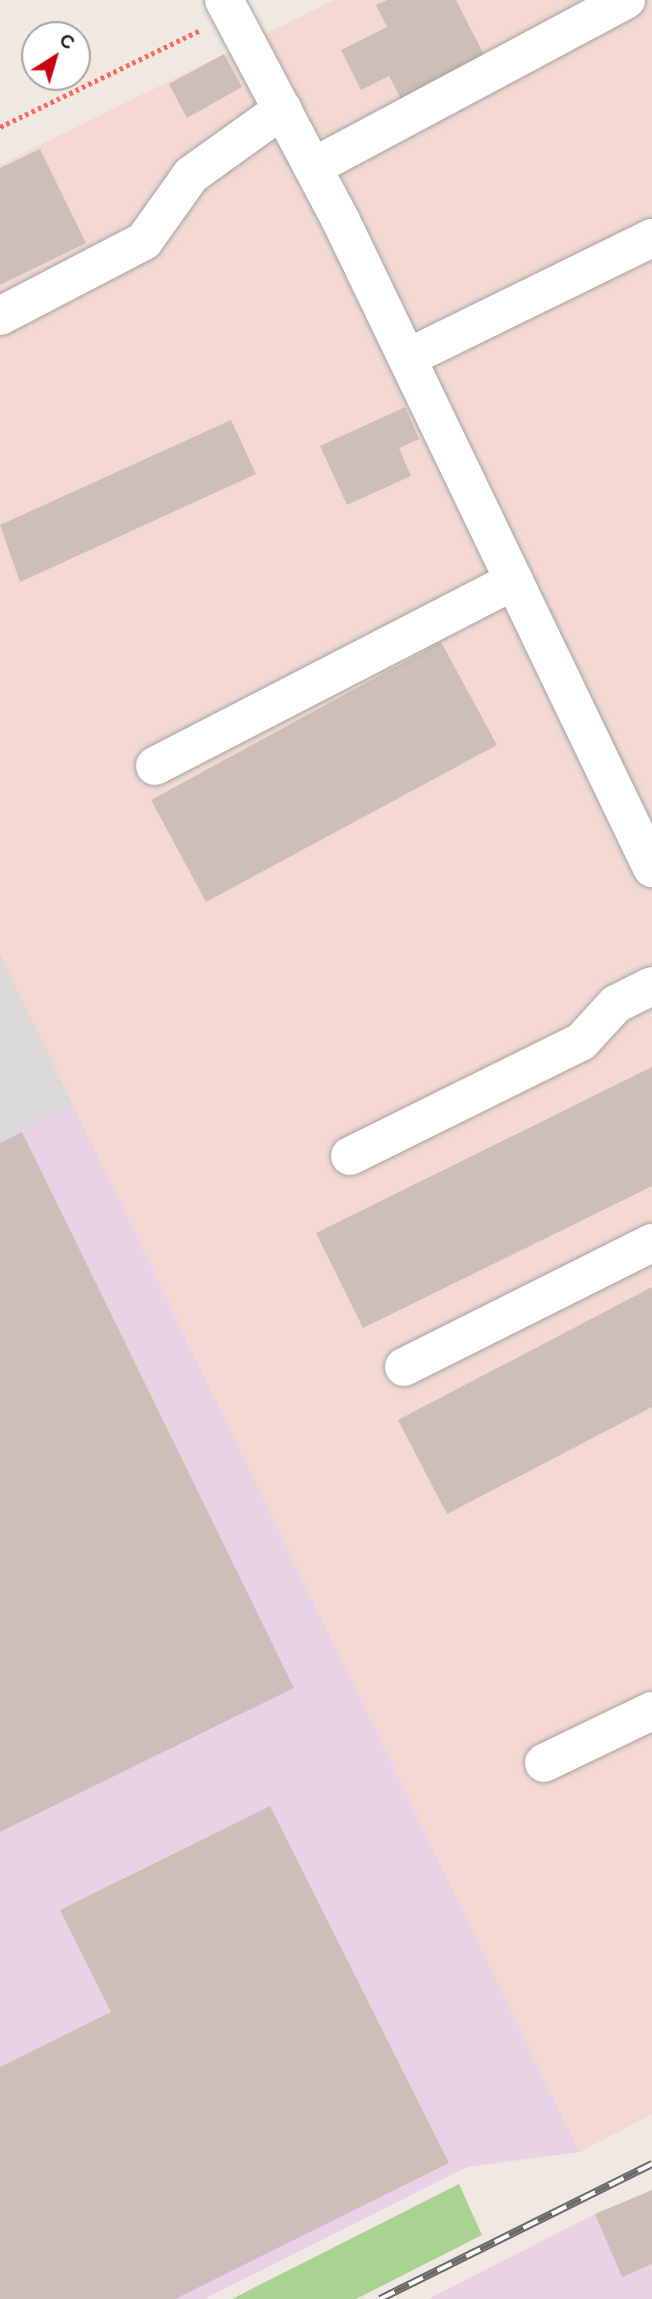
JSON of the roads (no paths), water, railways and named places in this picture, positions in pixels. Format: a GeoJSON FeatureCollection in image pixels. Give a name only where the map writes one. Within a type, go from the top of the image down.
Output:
{"type":"FeatureCollection","features":[{"type":"Feature","properties":{"kind":"lane"},"geometry":{"type":"LineString","coordinates":[[313,167],[626,0]]}},
{"type":"Feature","properties":{"kind":"lane"},"geometry":{"type":"LineString","coordinates":[[229,8],[313,167],[407,358],[652,868]]}},
{"type":"Feature","properties":{"kind":"lane"},"geometry":{"type":"LineString","coordinates":[[0,316],[144,241],[191,175],[283,109]]}},
{"type":"Feature","properties":{"kind":"lane"},"geometry":{"type":"LineString","coordinates":[[407,358],[652,238]]}},
{"type":"Feature","properties":{"kind":"lane"},"geometry":{"type":"LineString","coordinates":[[155,766],[514,581]]}},
{"type":"Feature","properties":{"kind":"lane"},"geometry":{"type":"LineString","coordinates":[[350,1156],[581,1042],[616,1004],[652,986]]}},
{"type":"Feature","properties":{"kind":"lane"},"geometry":{"type":"LineString","coordinates":[[404,1367],[652,1243]]}},
{"type":"Feature","properties":{"kind":"lane"},"geometry":{"type":"LineString","coordinates":[[544,1763],[652,1711]]}},
{"type":"Feature","properties":{"kind":"railway"},"geometry":{"type":"LineString","coordinates":[[380,2299],[652,2164]]}}]}
